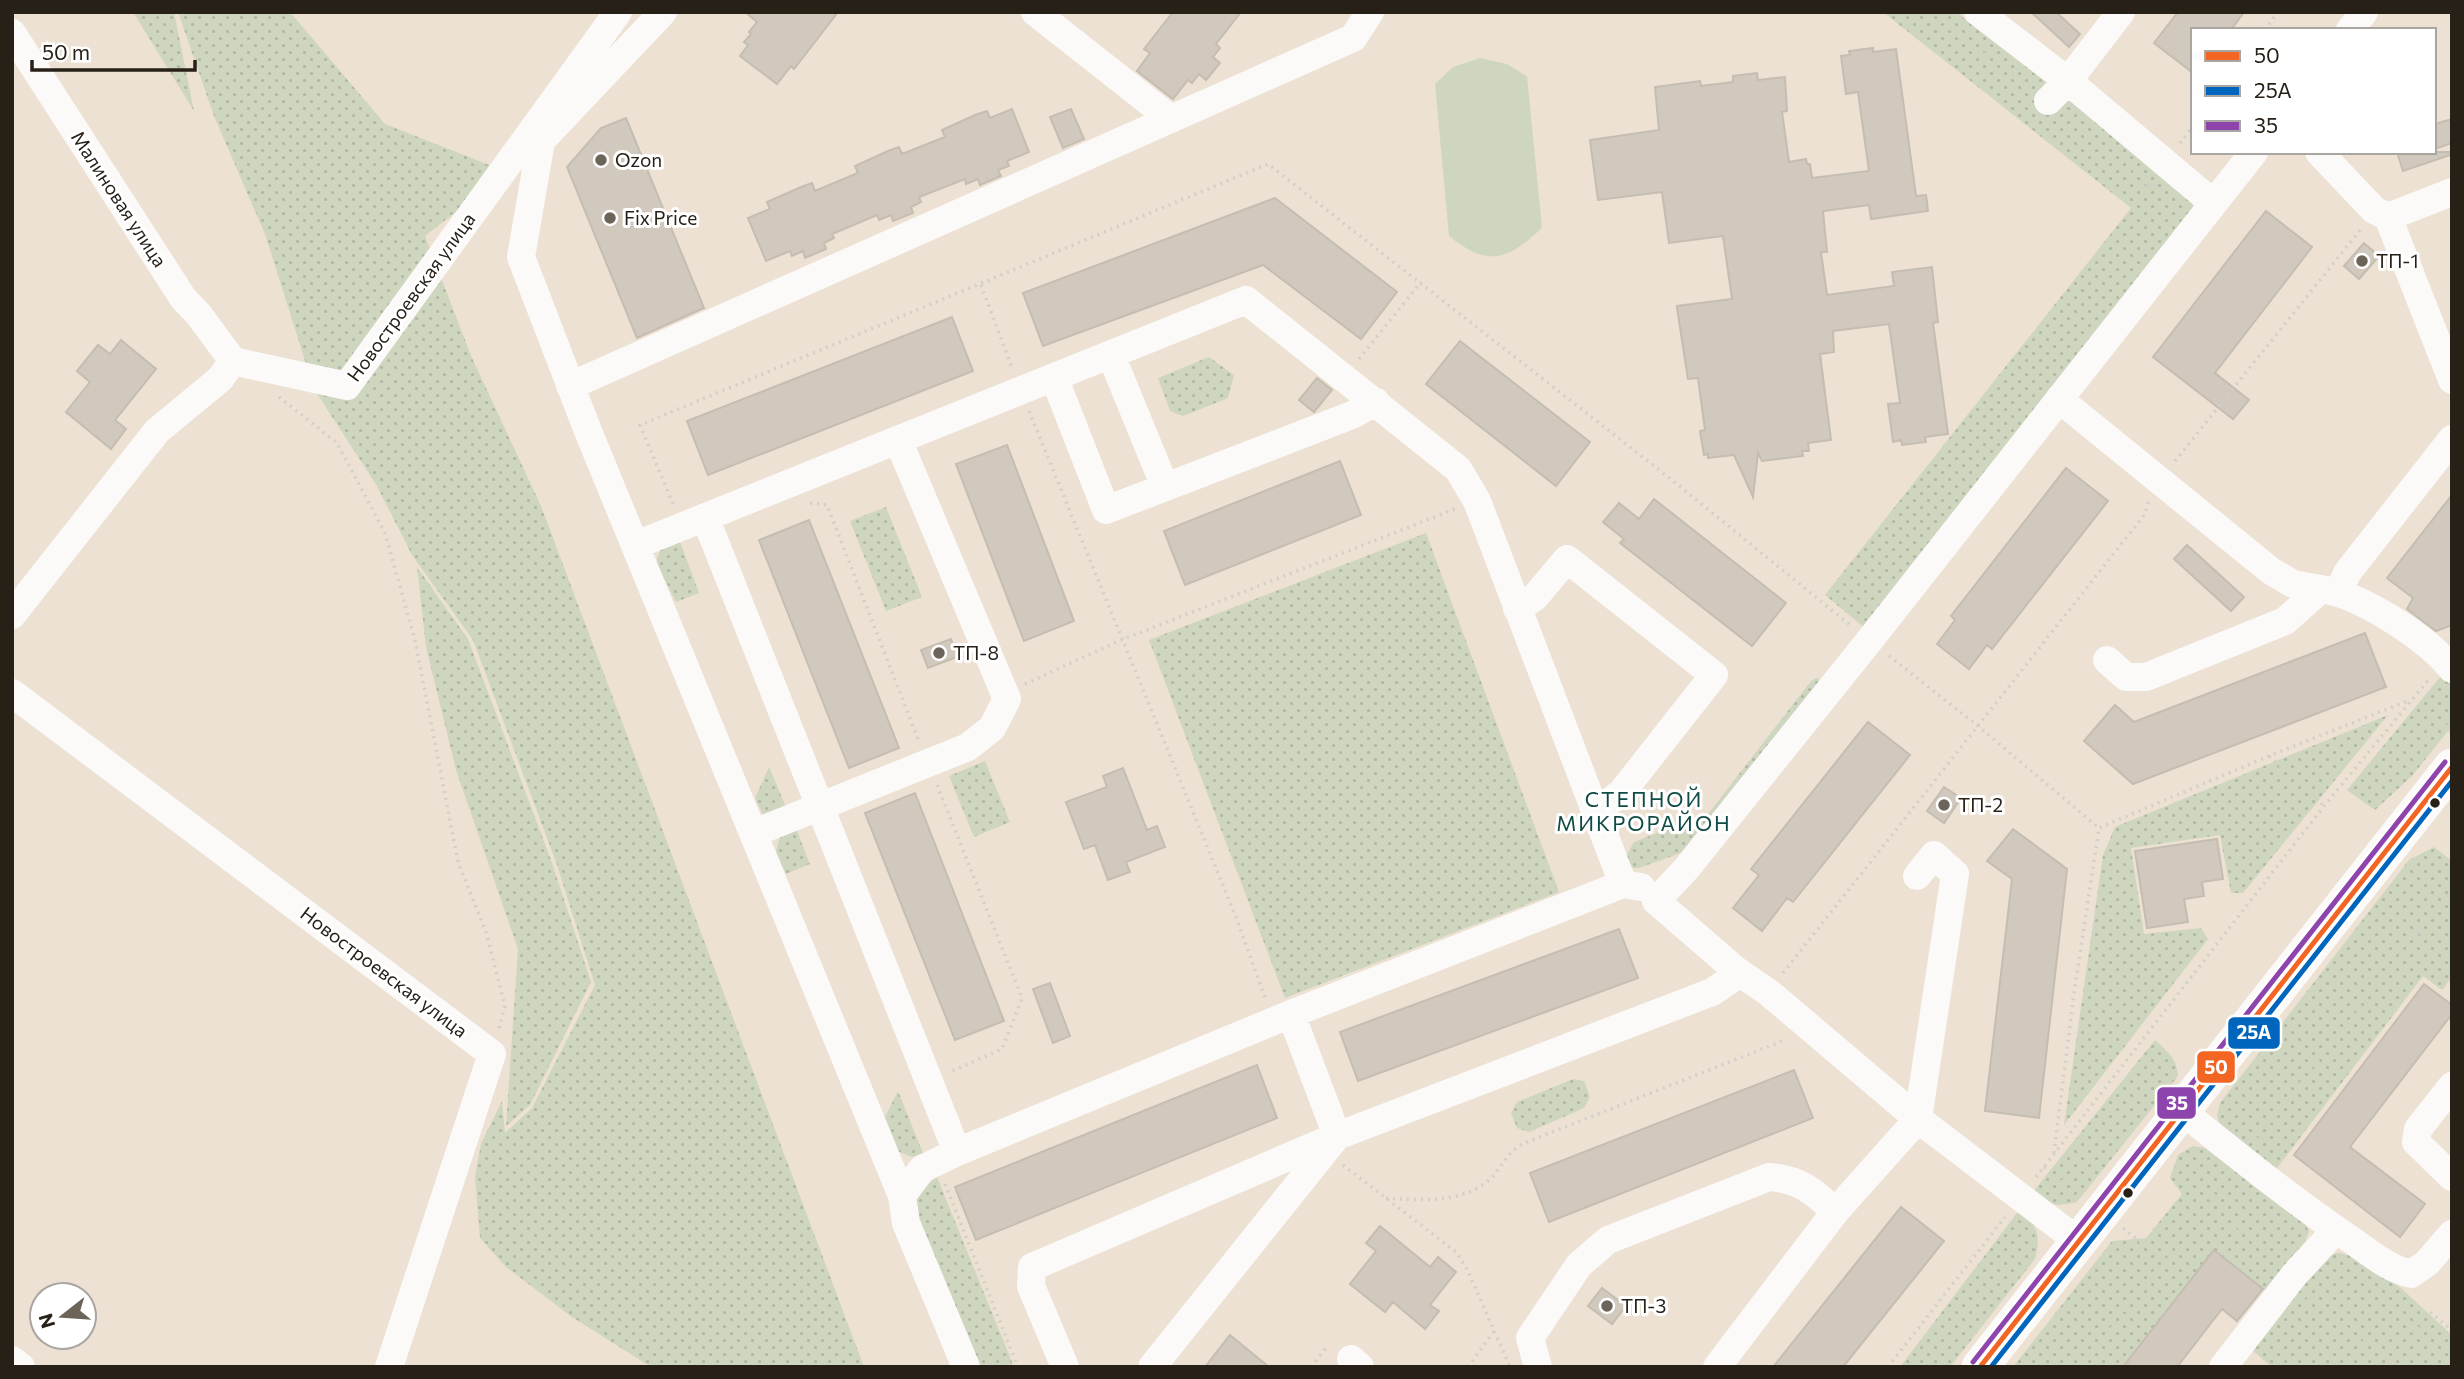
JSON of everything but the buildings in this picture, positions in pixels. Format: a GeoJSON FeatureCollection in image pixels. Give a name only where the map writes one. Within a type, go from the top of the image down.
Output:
{"type":"FeatureCollection","features":[{"type":"Feature","properties":{"kind":"main road"},"geometry":{"type":"LineString","coordinates":[[1980,1367],[2452,767]]}},
{"type":"Feature","properties":{"kind":"street","name":"Новостроевская улица"},"geometry":{"type":"LineString","coordinates":[[233,361],[347,386],[618,12]]}},
{"type":"Feature","properties":{"kind":"street"},"geometry":{"type":"LineString","coordinates":[[663,12],[541,141],[521,257],[570,386],[902,1196],[906,1223],[966,1367]]}},
{"type":"Feature","properties":{"kind":"street"},"geometry":{"type":"LineString","coordinates":[[1035,12],[1171,119]]}},
{"type":"Feature","properties":{"kind":"street"},"geometry":{"type":"LineString","coordinates":[[570,386],[1353,38],[1370,12]]}},
{"type":"Feature","properties":{"kind":"street"},"geometry":{"type":"LineString","coordinates":[[1978,12],[2068,81],[2213,203]]}},
{"type":"Feature","properties":{"kind":"street"},"geometry":{"type":"LineString","coordinates":[[2048,101],[2068,81],[2121,12]]}},
{"type":"Feature","properties":{"kind":"street"},"geometry":{"type":"LineString","coordinates":[[2352,28],[2364,12]]}},
{"type":"Feature","properties":{"kind":"street","name":"Малиновая улица"},"geometry":{"type":"LineString","coordinates":[[12,33],[183,298],[200,315],[233,361]]}},
{"type":"Feature","properties":{"kind":"street"},"geometry":{"type":"LineString","coordinates":[[1656,901],[1686,869],[1869,641],[2252,154]]}},
{"type":"Feature","properties":{"kind":"street"},"geometry":{"type":"LineString","coordinates":[[2321,154],[2381,214],[2452,380]]}},
{"type":"Feature","properties":{"kind":"street"},"geometry":{"type":"LineString","coordinates":[[2381,214],[2452,192]]}},
{"type":"Feature","properties":{"kind":"street"},"geometry":{"type":"LineString","coordinates":[[636,545],[1246,300],[1458,469],[1477,501],[1623,884]]}},
{"type":"Feature","properties":{"kind":"street"},"geometry":{"type":"LineString","coordinates":[[1111,355],[1165,487]]}},
{"type":"Feature","properties":{"kind":"street"},"geometry":{"type":"LineString","coordinates":[[12,615],[157,431],[220,379],[233,361]]}},
{"type":"Feature","properties":{"kind":"street"},"geometry":{"type":"LineString","coordinates":[[1054,377],[1106,510],[1352,415],[1376,402]]}},
{"type":"Feature","properties":{"kind":"street"},"geometry":{"type":"LineString","coordinates":[[2059,399],[2271,571],[2293,584],[2330,591],[2372,607],[2447,663]]}},
{"type":"Feature","properties":{"kind":"street"},"geometry":{"type":"LineString","coordinates":[[2107,660],[2126,677],[2146,677],[2285,621],[2342,581],[2452,439]]}},
{"type":"Feature","properties":{"kind":"street"},"geometry":{"type":"LineString","coordinates":[[754,833],[968,747],[992,728],[1007,699],[898,440]]}},
{"type":"Feature","properties":{"kind":"street"},"geometry":{"type":"LineString","coordinates":[[705,517],[957,1153]]}},
{"type":"Feature","properties":{"kind":"street"},"geometry":{"type":"LineString","coordinates":[[1517,609],[1535,597],[1567,559],[1714,675],[1622,792],[1594,811]]}},
{"type":"Feature","properties":{"kind":"street","name":"Новостроевская улица"},"geometry":{"type":"LineString","coordinates":[[12,693],[492,1054]]}},
{"type":"Feature","properties":{"kind":"street"},"geometry":{"type":"LineString","coordinates":[[1717,1367],[1835,1212],[1918,1119],[1955,874],[1934,855],[1917,876]]}},
{"type":"Feature","properties":{"kind":"street"},"geometry":{"type":"LineString","coordinates":[[902,1196],[922,1170],[957,1153],[1282,1018],[1623,884],[1639,886],[1737,971],[1768,992],[1918,1119],[2078,1241]]}},
{"type":"Feature","properties":{"kind":"street"},"geometry":{"type":"LineString","coordinates":[[1065,1367],[1031,1286],[1032,1267],[1331,1143],[1712,992],[1737,971]]}},
{"type":"Feature","properties":{"kind":"street"},"geometry":{"type":"LineString","coordinates":[[1282,1018],[1331,1143]]}},
{"type":"Feature","properties":{"kind":"street"},"geometry":{"type":"LineString","coordinates":[[389,1367],[492,1054]]}},
{"type":"Feature","properties":{"kind":"street"},"geometry":{"type":"LineString","coordinates":[[2452,1086],[2418,1129],[2416,1142],[2452,1177]]}},
{"type":"Feature","properties":{"kind":"street"},"geometry":{"type":"LineString","coordinates":[[2182,1111],[2242,1160],[2395,1270],[2411,1274],[2427,1263],[2452,1234]]}},
{"type":"Feature","properties":{"kind":"street"},"geometry":{"type":"LineString","coordinates":[[1152,1367],[1331,1143]]}},
{"type":"Feature","properties":{"kind":"street"},"geometry":{"type":"LineString","coordinates":[[1538,1367],[1530,1338],[1579,1265],[1608,1240],[1769,1177],[1791,1178],[1819,1196],[1835,1212]]}},
{"type":"Feature","properties":{"kind":"street"},"geometry":{"type":"LineString","coordinates":[[2233,1363],[2295,1274],[2336,1230]]}},
{"type":"Feature","properties":{"kind":"street"},"geometry":{"type":"LineString","coordinates":[[12,1360],[21,1367]]}},
{"type":"Feature","properties":{"kind":"path"},"geometry":{"type":"LineString","coordinates":[[2266,28],[2278,12]]}},
{"type":"Feature","properties":{"kind":"path"},"geometry":{"type":"LineString","coordinates":[[1282,1018],[1236,918],[1121,640],[1020,390],[981,285],[1268,164],[1656,467],[1978,726],[2099,828]]}},
{"type":"Feature","properties":{"kind":"path"},"geometry":{"type":"LineString","coordinates":[[1768,992],[2145,514],[2151,493],[2160,480],[2381,214]]}},
{"type":"Feature","properties":{"kind":"path"},"geometry":{"type":"LineString","coordinates":[[1356,363],[1421,282]]}},
{"type":"Feature","properties":{"kind":"path"},"geometry":{"type":"LineString","coordinates":[[274,394],[337,443],[385,534],[415,640],[458,862],[486,932],[505,1006],[492,1054]]}},
{"type":"Feature","properties":{"kind":"path"},"geometry":{"type":"LineString","coordinates":[[1007,699],[1027,682],[1121,640],[1477,501]]}},
{"type":"Feature","properties":{"kind":"path"},"geometry":{"type":"LineString","coordinates":[[1888,1367],[2324,806],[2440,665],[2447,663]]}},
{"type":"Feature","properties":{"kind":"path"},"geometry":{"type":"LineString","coordinates":[[2099,828],[2411,700]]}},
{"type":"Feature","properties":{"kind":"path"},"geometry":{"type":"LineString","coordinates":[[2452,719],[2446,726],[2452,732]]}},
{"type":"Feature","properties":{"kind":"path"},"geometry":{"type":"LineString","coordinates":[[2269,756],[2324,806]]}},
{"type":"Feature","properties":{"kind":"path"},"geometry":{"type":"LineString","coordinates":[[2054,1155],[2074,993],[2099,828]]}},
{"type":"Feature","properties":{"kind":"path"},"geometry":{"type":"LineString","coordinates":[[2081,1367],[2452,890]]}},
{"type":"Feature","properties":{"kind":"path"},"geometry":{"type":"LineString","coordinates":[[1386,1198],[1446,1199],[1468,1193],[1490,1180],[1511,1150],[1522,1144],[1814,1030]]}},
{"type":"Feature","properties":{"kind":"path"},"geometry":{"type":"LineString","coordinates":[[1331,1143],[1386,1198],[1456,1252],[1467,1269],[1510,1367]]}},
{"type":"Feature","properties":{"kind":"path"},"geometry":{"type":"LineString","coordinates":[[2391,1362],[2430,1312],[2452,1330]]}},
{"type":"Feature","properties":{"kind":"path"},"geometry":{"type":"LineString","coordinates":[[1468,1367],[1494,1331]]}},
{"type":"Feature","properties":{"kind":"green space"},"geometry":{"type":"Polygon","coordinates":[[[133,12],[174,12],[194,111],[133,12]]]}},
{"type":"Feature","properties":{"kind":"green space"},"geometry":{"type":"Polygon","coordinates":[[[178,12],[290,12],[385,124],[507,172],[425,236],[472,358],[541,506],[864,1367],[651,1367],[572,1317],[506,1267],[480,1238],[475,1176],[481,1144],[502,1101],[505,1133],[532,1108],[595,985],[556,862],[473,640],[412,555],[377,486],[314,389],[265,234],[214,116],[178,12]]]}},
{"type":"Feature","properties":{"kind":"green space"},"geometry":{"type":"Polygon","coordinates":[[[1883,12],[1956,12],[2186,192],[2193,203],[2192,214],[1866,629],[1825,595],[2131,208],[1883,12]]]}},
{"type":"Feature","properties":{"kind":"green space"},"geometry":{"type":"Polygon","coordinates":[[[1480,58],[1507,64],[1527,76],[1542,228],[1518,247],[1497,256],[1475,253],[1449,236],[1435,84],[1453,67],[1480,58]]]}},
{"type":"Feature","properties":{"kind":"green space"},"geometry":{"type":"Polygon","coordinates":[[[1209,357],[1234,375],[1228,398],[1183,416],[1170,411],[1158,378],[1209,357]]]}},
{"type":"Feature","properties":{"kind":"green space"},"geometry":{"type":"Polygon","coordinates":[[[886,507],[922,597],[886,611],[850,521],[886,507]]]}},
{"type":"Feature","properties":{"kind":"green space"},"geometry":{"type":"Polygon","coordinates":[[[1426,533],[1559,892],[1285,998],[1149,640],[1426,533]]]}},
{"type":"Feature","properties":{"kind":"green space"},"geometry":{"type":"Polygon","coordinates":[[[679,539],[699,593],[676,602],[656,562],[661,547],[679,539]]]}},
{"type":"Feature","properties":{"kind":"green space"},"geometry":{"type":"Polygon","coordinates":[[[417,567],[468,639],[551,860],[591,982],[530,1105],[506,1126],[518,949],[456,770],[426,647],[417,567]]]}},
{"type":"Feature","properties":{"kind":"green space"},"geometry":{"type":"Polygon","coordinates":[[[2445,671],[2452,677],[2452,726],[2412,776],[2375,810],[2347,790],[2445,671]]]}},
{"type":"Feature","properties":{"kind":"green space"},"geometry":{"type":"Polygon","coordinates":[[[1816,678],[1821,680],[1689,850],[1633,868],[1626,856],[1634,842],[1684,822],[1698,827],[1816,678]]]}},
{"type":"Feature","properties":{"kind":"green space"},"geometry":{"type":"Polygon","coordinates":[[[2388,715],[2243,893],[2231,893],[2220,835],[2131,848],[2144,934],[2201,928],[2208,939],[2064,1125],[2103,855],[2115,827],[2388,715]]]}},
{"type":"Feature","properties":{"kind":"green space"},"geometry":{"type":"Polygon","coordinates":[[[985,761],[1010,822],[974,837],[949,776],[985,761]]]}},
{"type":"Feature","properties":{"kind":"green space"},"geometry":{"type":"Polygon","coordinates":[[[769,767],[788,812],[765,819],[755,798],[769,767]]]}},
{"type":"Feature","properties":{"kind":"green space"},"geometry":{"type":"Polygon","coordinates":[[[795,826],[810,864],[786,874],[776,851],[781,832],[795,826]]]}},
{"type":"Feature","properties":{"kind":"green space"},"geometry":{"type":"Polygon","coordinates":[[[2434,847],[2452,861],[2452,977],[2442,990],[2423,976],[2274,1172],[2220,1127],[2217,1115],[2220,1103],[2409,860],[2434,847]]]}},
{"type":"Feature","properties":{"kind":"green space"},"geometry":{"type":"Polygon","coordinates":[[[2155,1040],[2173,1060],[2178,1076],[2077,1202],[2053,1204],[2032,1193],[2155,1040]]]}},
{"type":"Feature","properties":{"kind":"green space"},"geometry":{"type":"Polygon","coordinates":[[[1573,1079],[1584,1081],[1590,1097],[1584,1108],[1529,1132],[1517,1128],[1511,1113],[1517,1102],[1573,1079]]]}},
{"type":"Feature","properties":{"kind":"green space"},"geometry":{"type":"Polygon","coordinates":[[[898,1091],[923,1153],[912,1157],[895,1150],[883,1121],[898,1091]]]}},
{"type":"Feature","properties":{"kind":"green space"},"geometry":{"type":"Polygon","coordinates":[[[2193,1146],[2205,1148],[2304,1222],[2309,1231],[2305,1242],[2265,1291],[2214,1251],[2123,1367],[2013,1367],[2112,1241],[2146,1238],[2182,1194],[2170,1178],[2178,1155],[2193,1146]]]}},
{"type":"Feature","properties":{"kind":"green space"},"geometry":{"type":"Polygon","coordinates":[[[937,1177],[1014,1367],[975,1367],[915,1215],[920,1193],[937,1177]]]}},
{"type":"Feature","properties":{"kind":"green space"},"geometry":{"type":"Polygon","coordinates":[[[2020,1209],[2031,1221],[2038,1237],[2035,1259],[1950,1367],[1900,1367],[2020,1209]]]}},
{"type":"Feature","properties":{"kind":"green space"},"geometry":{"type":"Polygon","coordinates":[[[2340,1253],[2363,1259],[2403,1290],[2452,1335],[2452,1367],[2272,1367],[2246,1345],[2324,1255],[2340,1253]]]}},
{"type":"Feature","properties":{"kind":"transit line","name":"35"},"geometry":{"type":"LineString","coordinates":[[1973,1362],[2445,762]]}},
{"type":"Feature","properties":{"kind":"transit line","name":"50"},"geometry":{"type":"LineString","coordinates":[[1980,1367],[2452,767]]}},
{"type":"Feature","properties":{"kind":"transit line","name":"25А"},"geometry":{"type":"LineString","coordinates":[[1991,1367],[2452,781]]}},
{"type":"Feature","properties":{"kind":"place","name":"Ozon"},"geometry":{"type":"Point","coordinates":[601,160]}},
{"type":"Feature","properties":{"kind":"place","name":"Fix Price"},"geometry":{"type":"Point","coordinates":[610,218]}},
{"type":"Feature","properties":{"kind":"place","name":"ТП-1"},"geometry":{"type":"Point","coordinates":[2362,261]}},
{"type":"Feature","properties":{"kind":"place","name":"ТП-8"},"geometry":{"type":"Point","coordinates":[939,653]}},
{"type":"Feature","properties":{"kind":"place","name":"ТП-2"},"geometry":{"type":"Point","coordinates":[1944,805]}},
{"type":"Feature","properties":{"kind":"place","name":"ТП-3"},"geometry":{"type":"Point","coordinates":[1607,1306]}},
{"type":"Feature","properties":{"kind":"district","name":"СТЕПНОЙ МИКРОРАЙОН"},"geometry":{"type":"Point","coordinates":[1644,812]}}]}
